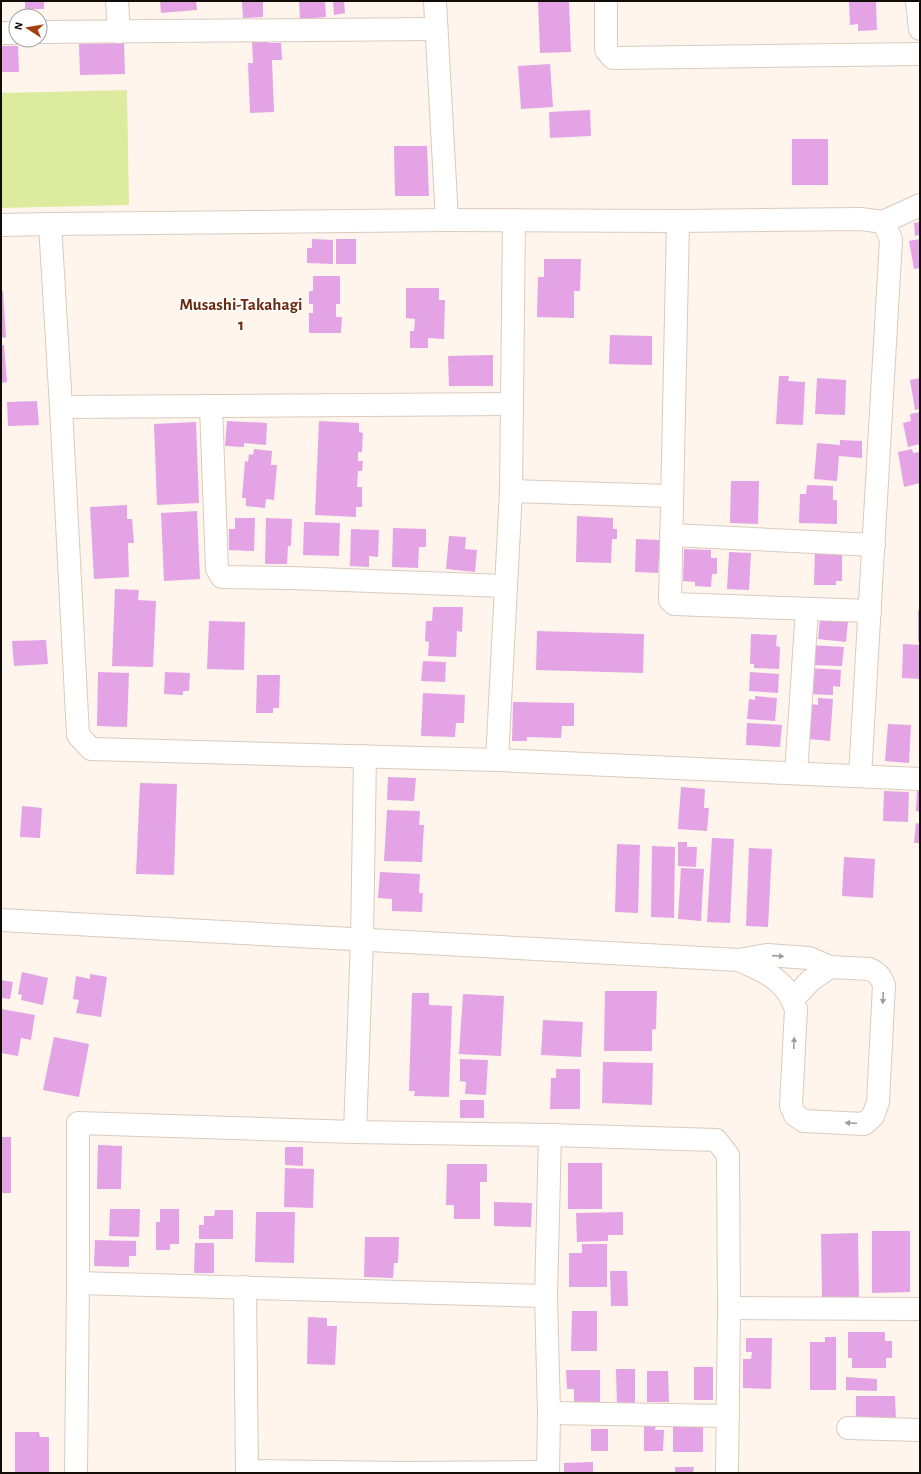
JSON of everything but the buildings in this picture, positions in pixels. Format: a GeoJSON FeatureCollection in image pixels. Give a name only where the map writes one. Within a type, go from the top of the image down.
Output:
{"type":"FeatureCollection","features":[{"type":"Feature","properties":{"kind":"street"},"geometry":{"type":"LineString","coordinates":[[117,1],[119,32]]}},
{"type":"Feature","properties":{"kind":"street"},"geometry":{"type":"LineString","coordinates":[[435,1],[447,220]]}},
{"type":"Feature","properties":{"kind":"street"},"geometry":{"type":"LineString","coordinates":[[606,1],[606,50],[613,58],[920,54]]}},
{"type":"Feature","properties":{"kind":"street"},"geometry":{"type":"LineString","coordinates":[[917,1],[920,29]]}},
{"type":"Feature","properties":{"kind":"street"},"geometry":{"type":"LineString","coordinates":[[48,32],[436,29]]}},
{"type":"Feature","properties":{"kind":"street"},"geometry":{"type":"LineString","coordinates":[[1,224],[447,220],[678,221],[861,219],[883,222],[920,205]]}},
{"type":"Feature","properties":{"kind":"street"},"geometry":{"type":"LineString","coordinates":[[497,760],[510,491],[514,220]]}},
{"type":"Feature","properties":{"kind":"street"},"geometry":{"type":"LineString","coordinates":[[678,221],[670,600],[674,604],[870,611]]}},
{"type":"Feature","properties":{"kind":"street"},"geometry":{"type":"LineString","coordinates":[[860,776],[891,239],[883,222]]}},
{"type":"Feature","properties":{"kind":"street"},"geometry":{"type":"LineString","coordinates":[[50,224],[78,735],[91,748],[497,760],[920,779]]}},
{"type":"Feature","properties":{"kind":"street"},"geometry":{"type":"LineString","coordinates":[[61,407],[512,404]]}},
{"type":"Feature","properties":{"kind":"street"},"geometry":{"type":"LineString","coordinates":[[211,406],[217,569],[222,577],[505,586]]}},
{"type":"Feature","properties":{"kind":"street"},"geometry":{"type":"LineString","coordinates":[[510,491],[671,496]]}},
{"type":"Feature","properties":{"kind":"street"},"geometry":{"type":"LineString","coordinates":[[671,535],[874,545]]}},
{"type":"Feature","properties":{"kind":"street"},"geometry":{"type":"LineString","coordinates":[[796,773],[807,609]]}},
{"type":"Feature","properties":{"kind":"street"},"geometry":{"type":"LineString","coordinates":[[355,1132],[362,940],[365,756]]}},
{"type":"Feature","properties":{"kind":"street"},"geometry":{"type":"LineString","coordinates":[[1,920],[739,960],[767,955],[809,958],[830,967],[869,969],[875,971],[881,978],[884,985],[878,1102],[874,1116],[864,1124],[804,1121],[796,1114],[791,1106],[796,1009],[793,1000],[785,987],[777,979],[739,960]]}},
{"type":"Feature","properties":{"kind":"street"},"geometry":{"type":"LineString","coordinates":[[793,1000],[810,981],[830,967]]}},
{"type":"Feature","properties":{"kind":"street"},"geometry":{"type":"LineString","coordinates":[[76,1473],[78,1123],[355,1132],[550,1135],[716,1140],[728,1155],[728,1473]]}},
{"type":"Feature","properties":{"kind":"street"},"geometry":{"type":"LineString","coordinates":[[245,1287],[247,1472],[548,1473],[549,1413],[546,1296],[550,1135]]}},
{"type":"Feature","properties":{"kind":"street"},"geometry":{"type":"LineString","coordinates":[[78,1283],[546,1296]]}},
{"type":"Feature","properties":{"kind":"street"},"geometry":{"type":"LineString","coordinates":[[729,1308],[920,1309]]}},
{"type":"Feature","properties":{"kind":"street"},"geometry":{"type":"LineString","coordinates":[[549,1413],[728,1416]]}},
{"type":"Feature","properties":{"kind":"street"},"geometry":{"type":"LineString","coordinates":[[848,1428],[920,1430]]}},
{"type":"Feature","properties":{"kind":"green space"},"geometry":{"type":"Polygon","coordinates":[[[127,90],[129,205],[1,208],[1,93],[127,90]]]}},
{"type":"Feature","properties":{"kind":"district","name":"Musashi-Takahagi 1"},"geometry":{"type":"Point","coordinates":[241,314]}}]}
